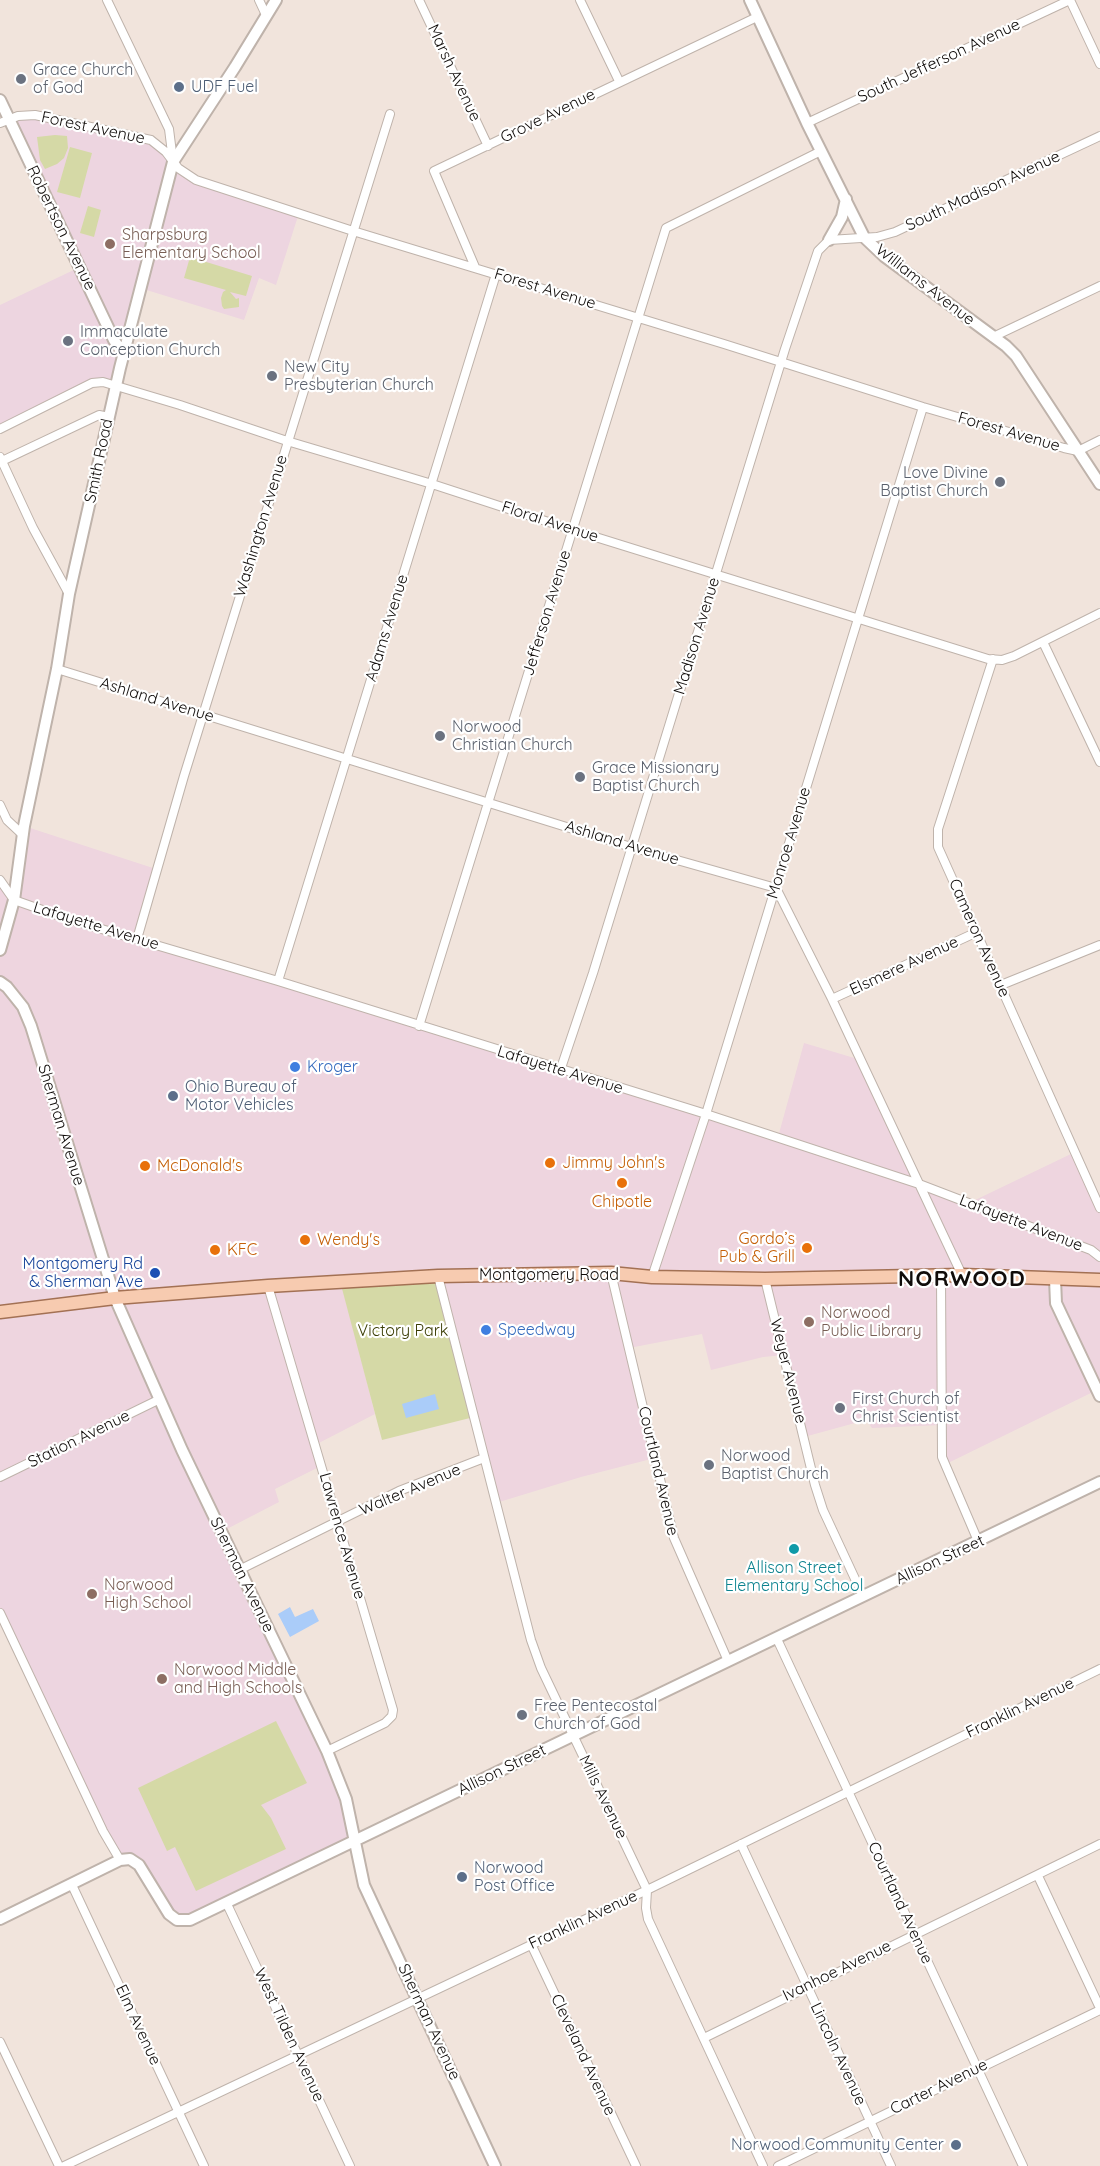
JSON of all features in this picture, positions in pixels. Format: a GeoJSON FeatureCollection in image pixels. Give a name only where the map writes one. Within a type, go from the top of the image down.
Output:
{"type":"FeatureCollection","features":[{"type":"Feature","properties":{"kind":"main road","name":"Montgomery Road"},"geometry":{"type":"LineString","coordinates":[[0,1312],[115,1298],[438,1276],[611,1273],[652,1277],[765,1279],[963,1275],[1100,1280]]}},
{"type":"Feature","properties":{"kind":"street"},"geometry":{"type":"LineString","coordinates":[[107,0],[169,129],[173,162]]}},
{"type":"Feature","properties":{"kind":"street"},"geometry":{"type":"LineString","coordinates":[[259,0],[266,15]]}},
{"type":"Feature","properties":{"kind":"street","name":"Smith Road"},"geometry":{"type":"LineString","coordinates":[[0,950],[14,900],[23,835],[57,669],[69,594],[123,354],[173,162],[276,0]]}},
{"type":"Feature","properties":{"kind":"street","name":"Marsh Avenue"},"geometry":{"type":"LineString","coordinates":[[419,0],[488,146]]}},
{"type":"Feature","properties":{"kind":"street"},"geometry":{"type":"LineString","coordinates":[[580,0],[619,81]]}},
{"type":"Feature","properties":{"kind":"street","name":"Williams Avenue"},"geometry":{"type":"LineString","coordinates":[[750,0],[807,123],[864,237],[884,256],[1006,346],[1026,369],[1100,484]]}},
{"type":"Feature","properties":{"kind":"street"},"geometry":{"type":"LineString","coordinates":[[1070,0],[1100,64]]}},
{"type":"Feature","properties":{"kind":"street","name":"South Jefferson Avenue"},"geometry":{"type":"LineString","coordinates":[[807,123],[1070,0]]}},
{"type":"Feature","properties":{"kind":"street","name":"Grove Avenue"},"geometry":{"type":"LineString","coordinates":[[475,267],[434,171],[757,16]]}},
{"type":"Feature","properties":{"kind":"street","name":"Robertson Avenue"},"geometry":{"type":"LineString","coordinates":[[0,100],[5,121],[123,354]]}},
{"type":"Feature","properties":{"kind":"street","name":"Washington Avenue"},"geometry":{"type":"LineString","coordinates":[[137,939],[184,776],[390,114]]}},
{"type":"Feature","properties":{"kind":"street","name":"Forest Avenue"},"geometry":{"type":"LineString","coordinates":[[5,121],[25,115],[35,115],[145,138],[160,146],[186,175],[196,180],[353,231],[923,407],[1077,451],[1100,440]]}},
{"type":"Feature","properties":{"kind":"street","name":"South Madison Avenue"},"geometry":{"type":"LineString","coordinates":[[864,237],[877,237],[895,232],[1100,136]]}},
{"type":"Feature","properties":{"kind":"street","name":"Jefferson Avenue"},"geometry":{"type":"LineString","coordinates":[[419,1026],[666,228],[821,151]]}},
{"type":"Feature","properties":{"kind":"street"},"geometry":{"type":"LineString","coordinates":[[829,240],[842,217],[846,199]]}},
{"type":"Feature","properties":{"kind":"street"},"geometry":{"type":"LineString","coordinates":[[829,240],[864,237]]}},
{"type":"Feature","properties":{"kind":"street","name":"Madison Avenue"},"geometry":{"type":"LineString","coordinates":[[560,1071],[814,260],[818,251],[829,240]]}},
{"type":"Feature","properties":{"kind":"street","name":"Adams Avenue"},"geometry":{"type":"LineString","coordinates":[[278,981],[496,274]]}},
{"type":"Feature","properties":{"kind":"street"},"geometry":{"type":"LineString","coordinates":[[993,337],[1100,286]]}},
{"type":"Feature","properties":{"kind":"street","name":"Floral Avenue"},"geometry":{"type":"LineString","coordinates":[[0,429],[92,383],[103,382],[993,659]]}},
{"type":"Feature","properties":{"kind":"street","name":"Monroe Avenue"},"geometry":{"type":"LineString","coordinates":[[652,1277],[706,1114],[923,407]]}},
{"type":"Feature","properties":{"kind":"street"},"geometry":{"type":"LineString","coordinates":[[69,594],[33,528],[1,460],[99,415],[109,417]]}},
{"type":"Feature","properties":{"kind":"street"},"geometry":{"type":"LineString","coordinates":[[993,659],[1002,660],[1014,656],[1100,613]]}},
{"type":"Feature","properties":{"kind":"street"},"geometry":{"type":"LineString","coordinates":[[1043,642],[1100,762]]}},
{"type":"Feature","properties":{"kind":"street","name":"Cameron Avenue"},"geometry":{"type":"LineString","coordinates":[[993,659],[937,838],[938,846],[1100,1208]]}},
{"type":"Feature","properties":{"kind":"street","name":"Ashland Avenue"},"geometry":{"type":"LineString","coordinates":[[57,669],[490,801],[632,847],[776,888]]}},
{"type":"Feature","properties":{"kind":"street"},"geometry":{"type":"LineString","coordinates":[[0,805],[7,820],[23,835]]}},
{"type":"Feature","properties":{"kind":"street"},"geometry":{"type":"LineString","coordinates":[[0,880],[14,900]]}},
{"type":"Feature","properties":{"kind":"street"},"geometry":{"type":"LineString","coordinates":[[776,888],[832,999],[963,1275]]}},
{"type":"Feature","properties":{"kind":"street","name":"Lafayette Avenue"},"geometry":{"type":"LineString","coordinates":[[14,900],[560,1071],[706,1114],[919,1184],[1091,1250],[1100,1257]]}},
{"type":"Feature","properties":{"kind":"street","name":"Elsmere Avenue"},"geometry":{"type":"LineString","coordinates":[[832,999],[976,933]]}},
{"type":"Feature","properties":{"kind":"street"},"geometry":{"type":"LineString","coordinates":[[1001,985],[1100,945]]}},
{"type":"Feature","properties":{"kind":"street","name":"Sherman Avenue"},"geometry":{"type":"LineString","coordinates":[[0,982],[23,1007],[31,1026],[115,1298],[159,1400],[327,1751],[346,1799],[364,1886],[495,2166]]}},
{"type":"Feature","properties":{"kind":"street","name":"Courtland Avenue"},"geometry":{"type":"LineString","coordinates":[[611,1273],[674,1538],[728,1661]]}},
{"type":"Feature","properties":{"kind":"street","name":"Mills Avenue"},"geometry":{"type":"LineString","coordinates":[[438,1276],[531,1640],[541,1668],[647,1890],[648,1918],[763,2166]]}},
{"type":"Feature","properties":{"kind":"street"},"geometry":{"type":"LineString","coordinates":[[942,1276],[942,1457],[978,1541]]}},
{"type":"Feature","properties":{"kind":"street","name":"Weyer Avenue"},"geometry":{"type":"LineString","coordinates":[[765,1279],[815,1485],[823,1510],[863,1596]]}},
{"type":"Feature","properties":{"kind":"street"},"geometry":{"type":"LineString","coordinates":[[1055,1279],[1056,1303],[1100,1396]]}},
{"type":"Feature","properties":{"kind":"street","name":"Lawrence Avenue"},"geometry":{"type":"LineString","coordinates":[[268,1286],[393,1710],[392,1716],[385,1723],[327,1751]]}},
{"type":"Feature","properties":{"kind":"street","name":"Station Avenue"},"geometry":{"type":"LineString","coordinates":[[0,1478],[159,1400]]}},
{"type":"Feature","properties":{"kind":"street","name":"Walter Avenue"},"geometry":{"type":"LineString","coordinates":[[239,1570],[399,1491],[484,1458]]}},
{"type":"Feature","properties":{"kind":"street","name":"Allison Street"},"geometry":{"type":"LineString","coordinates":[[120,1860],[130,1859],[139,1865],[169,1914],[177,1920],[190,1920],[1100,1482]]}},
{"type":"Feature","properties":{"kind":"street"},"geometry":{"type":"LineString","coordinates":[[0,1612],[103,1831],[120,1860],[0,1919]]}},
{"type":"Feature","properties":{"kind":"street","name":"Courtland Avenue"},"geometry":{"type":"LineString","coordinates":[[777,1639],[1023,2166]]}},
{"type":"Feature","properties":{"kind":"street","name":"Franklin Avenue"},"geometry":{"type":"LineString","coordinates":[[64,2166],[647,1890],[1100,1669]]}},
{"type":"Feature","properties":{"kind":"street","name":"Lincoln Avenue"},"geometry":{"type":"LineString","coordinates":[[741,1844],[891,2166]]}},
{"type":"Feature","properties":{"kind":"street","name":"Ivanhoe Avenue"},"geometry":{"type":"LineString","coordinates":[[704,2038],[806,1986],[1100,1844]]}},
{"type":"Feature","properties":{"kind":"street"},"geometry":{"type":"LineString","coordinates":[[1038,1875],[1100,2009]]}},
{"type":"Feature","properties":{"kind":"street","name":"Elm Avenue"},"geometry":{"type":"LineString","coordinates":[[72,1885],[204,2166]]}},
{"type":"Feature","properties":{"kind":"street","name":"West Tilden Avenue"},"geometry":{"type":"LineString","coordinates":[[227,1904],[350,2166]]}},
{"type":"Feature","properties":{"kind":"street","name":"Cleveland Avenue"},"geometry":{"type":"LineString","coordinates":[[531,1944],[636,2166]]}},
{"type":"Feature","properties":{"kind":"street","name":"Carter Avenue"},"geometry":{"type":"LineString","coordinates":[[778,2166],[1100,2009]]}},
{"type":"Feature","properties":{"kind":"street"},"geometry":{"type":"LineString","coordinates":[[0,2042],[59,2166]]}},
{"type":"Feature","properties":{"kind":"shaded area"},"geometry":{"type":"Polygon","coordinates":[[[25,115],[145,138],[186,175],[299,213],[276,285],[259,278],[244,320],[140,288],[115,386],[103,382],[0,429],[0,305],[80,267],[9,119],[25,115]]]}},
{"type":"Feature","properties":{"kind":"shaded area"},"geometry":{"type":"Polygon","coordinates":[[[24,826],[156,869],[137,938],[778,1137],[804,1043],[861,1060],[919,1183],[969,1203],[1075,1152],[1100,1208],[1100,1396],[1097,1390],[944,1465],[942,1425],[872,1428],[866,1420],[804,1437],[785,1355],[763,1357],[711,1370],[702,1334],[629,1348],[655,1458],[581,1477],[496,1503],[438,1276],[341,1281],[375,1414],[315,1445],[321,1466],[275,1489],[279,1502],[221,1532],[0,1477],[0,880],[13,899],[24,826]]]}},
{"type":"Feature","properties":{"kind":"shaded area","name":"Norwood Middle and High Schools"},"geometry":{"type":"Polygon","coordinates":[[[158,1400],[327,1751],[354,1843],[227,1904],[177,1920],[139,1865],[120,1860],[0,1613],[0,1477],[158,1400]]]}},
{"type":"Feature","properties":{"kind":"green space"},"geometry":{"type":"Polygon","coordinates":[[[67,136],[68,148],[64,158],[45,169],[40,160],[37,137],[67,136]]]}},
{"type":"Feature","properties":{"kind":"green space"},"geometry":{"type":"Polygon","coordinates":[[[70,147],[92,153],[80,198],[57,192],[70,147]]]}},
{"type":"Feature","properties":{"kind":"green space"},"geometry":{"type":"Polygon","coordinates":[[[88,206],[101,210],[94,237],[80,233],[88,206]]]}},
{"type":"Feature","properties":{"kind":"green space"},"geometry":{"type":"Polygon","coordinates":[[[190,257],[252,276],[246,296],[230,292],[236,299],[239,298],[239,307],[224,309],[221,298],[226,290],[184,278],[190,257]]]}},
{"type":"Feature","properties":{"kind":"green space","name":"Victory Park"},"geometry":{"type":"Polygon","coordinates":[[[438,1276],[474,1417],[382,1440],[340,1281],[438,1276]]]}},
{"type":"Feature","properties":{"kind":"green space"},"geometry":{"type":"Polygon","coordinates":[[[276,1721],[307,1783],[261,1805],[271,1818],[286,1849],[196,1891],[175,1847],[167,1851],[138,1788],[276,1721]]]}},
{"type":"Feature","properties":{"kind":"water"},"geometry":{"type":"Polygon","coordinates":[[[435,1394],[439,1409],[406,1418],[402,1404],[435,1394]]]}},
{"type":"Feature","properties":{"kind":"water"},"geometry":{"type":"Polygon","coordinates":[[[290,1607],[295,1617],[313,1609],[319,1621],[290,1637],[278,1614],[290,1607]]]}},
{"type":"Feature","properties":{"kind":"place","name":"Grace Church of God"},"geometry":{"type":"Point","coordinates":[21,79]}},
{"type":"Feature","properties":{"kind":"place","name":"UDF Fuel"},"geometry":{"type":"Point","coordinates":[179,87]}},
{"type":"Feature","properties":{"kind":"place","name":"Sharpsburg Elementary School"},"geometry":{"type":"Point","coordinates":[110,244]}},
{"type":"Feature","properties":{"kind":"place","name":"Immaculate Conception Church"},"geometry":{"type":"Point","coordinates":[68,341]}},
{"type":"Feature","properties":{"kind":"place","name":"New City Presbyterian Church"},"geometry":{"type":"Point","coordinates":[272,376]}},
{"type":"Feature","properties":{"kind":"place","name":"Love Divine Baptist Church"},"geometry":{"type":"Point","coordinates":[1000,482]}},
{"type":"Feature","properties":{"kind":"place","name":"Norwood Christian Church"},"geometry":{"type":"Point","coordinates":[440,736]}},
{"type":"Feature","properties":{"kind":"place","name":"Grace Missionary Baptist Church"},"geometry":{"type":"Point","coordinates":[580,777]}},
{"type":"Feature","properties":{"kind":"place","name":"Kroger"},"geometry":{"type":"Point","coordinates":[295,1067]}},
{"type":"Feature","properties":{"kind":"place","name":"Ohio Bureau of Motor Vehicles"},"geometry":{"type":"Point","coordinates":[173,1096]}},
{"type":"Feature","properties":{"kind":"place","name":"Jimmy John's"},"geometry":{"type":"Point","coordinates":[550,1163]}},
{"type":"Feature","properties":{"kind":"place","name":"McDonald's"},"geometry":{"type":"Point","coordinates":[145,1166]}},
{"type":"Feature","properties":{"kind":"place","name":"Chipotle"},"geometry":{"type":"Point","coordinates":[622,1183]}},
{"type":"Feature","properties":{"kind":"place","name":"Wendy's"},"geometry":{"type":"Point","coordinates":[305,1240]}},
{"type":"Feature","properties":{"kind":"place","name":"Gordo’s Pub & Grill"},"geometry":{"type":"Point","coordinates":[807,1248]}},
{"type":"Feature","properties":{"kind":"place","name":"KFC"},"geometry":{"type":"Point","coordinates":[215,1250]}},
{"type":"Feature","properties":{"kind":"place","name":"Montgomery Rd & Sherman Ave"},"geometry":{"type":"Point","coordinates":[155,1273]}},
{"type":"Feature","properties":{"kind":"place","name":"Norwood Public Library"},"geometry":{"type":"Point","coordinates":[809,1322]}},
{"type":"Feature","properties":{"kind":"place","name":"Speedway"},"geometry":{"type":"Point","coordinates":[486,1330]}},
{"type":"Feature","properties":{"kind":"place","name":"First Church of Christ Scientist"},"geometry":{"type":"Point","coordinates":[840,1408]}},
{"type":"Feature","properties":{"kind":"place","name":"Norwood Baptist Church"},"geometry":{"type":"Point","coordinates":[709,1465]}},
{"type":"Feature","properties":{"kind":"place","name":"Allison Street Elementary School"},"geometry":{"type":"Point","coordinates":[794,1549]}},
{"type":"Feature","properties":{"kind":"place","name":"Norwood High School"},"geometry":{"type":"Point","coordinates":[92,1594]}},
{"type":"Feature","properties":{"kind":"place","name":"Norwood Middle and High Schools"},"geometry":{"type":"Point","coordinates":[162,1679]}},
{"type":"Feature","properties":{"kind":"place","name":"Free Pentecostal Church of God"},"geometry":{"type":"Point","coordinates":[522,1715]}},
{"type":"Feature","properties":{"kind":"place","name":"Norwood Post Office"},"geometry":{"type":"Point","coordinates":[462,1877]}},
{"type":"Feature","properties":{"kind":"place","name":"Norwood Community Center"},"geometry":{"type":"Point","coordinates":[956,2145]}},
{"type":"Feature","properties":{"kind":"district","name":"NORWOOD"},"geometry":{"type":"Point","coordinates":[962,1279]}}]}
